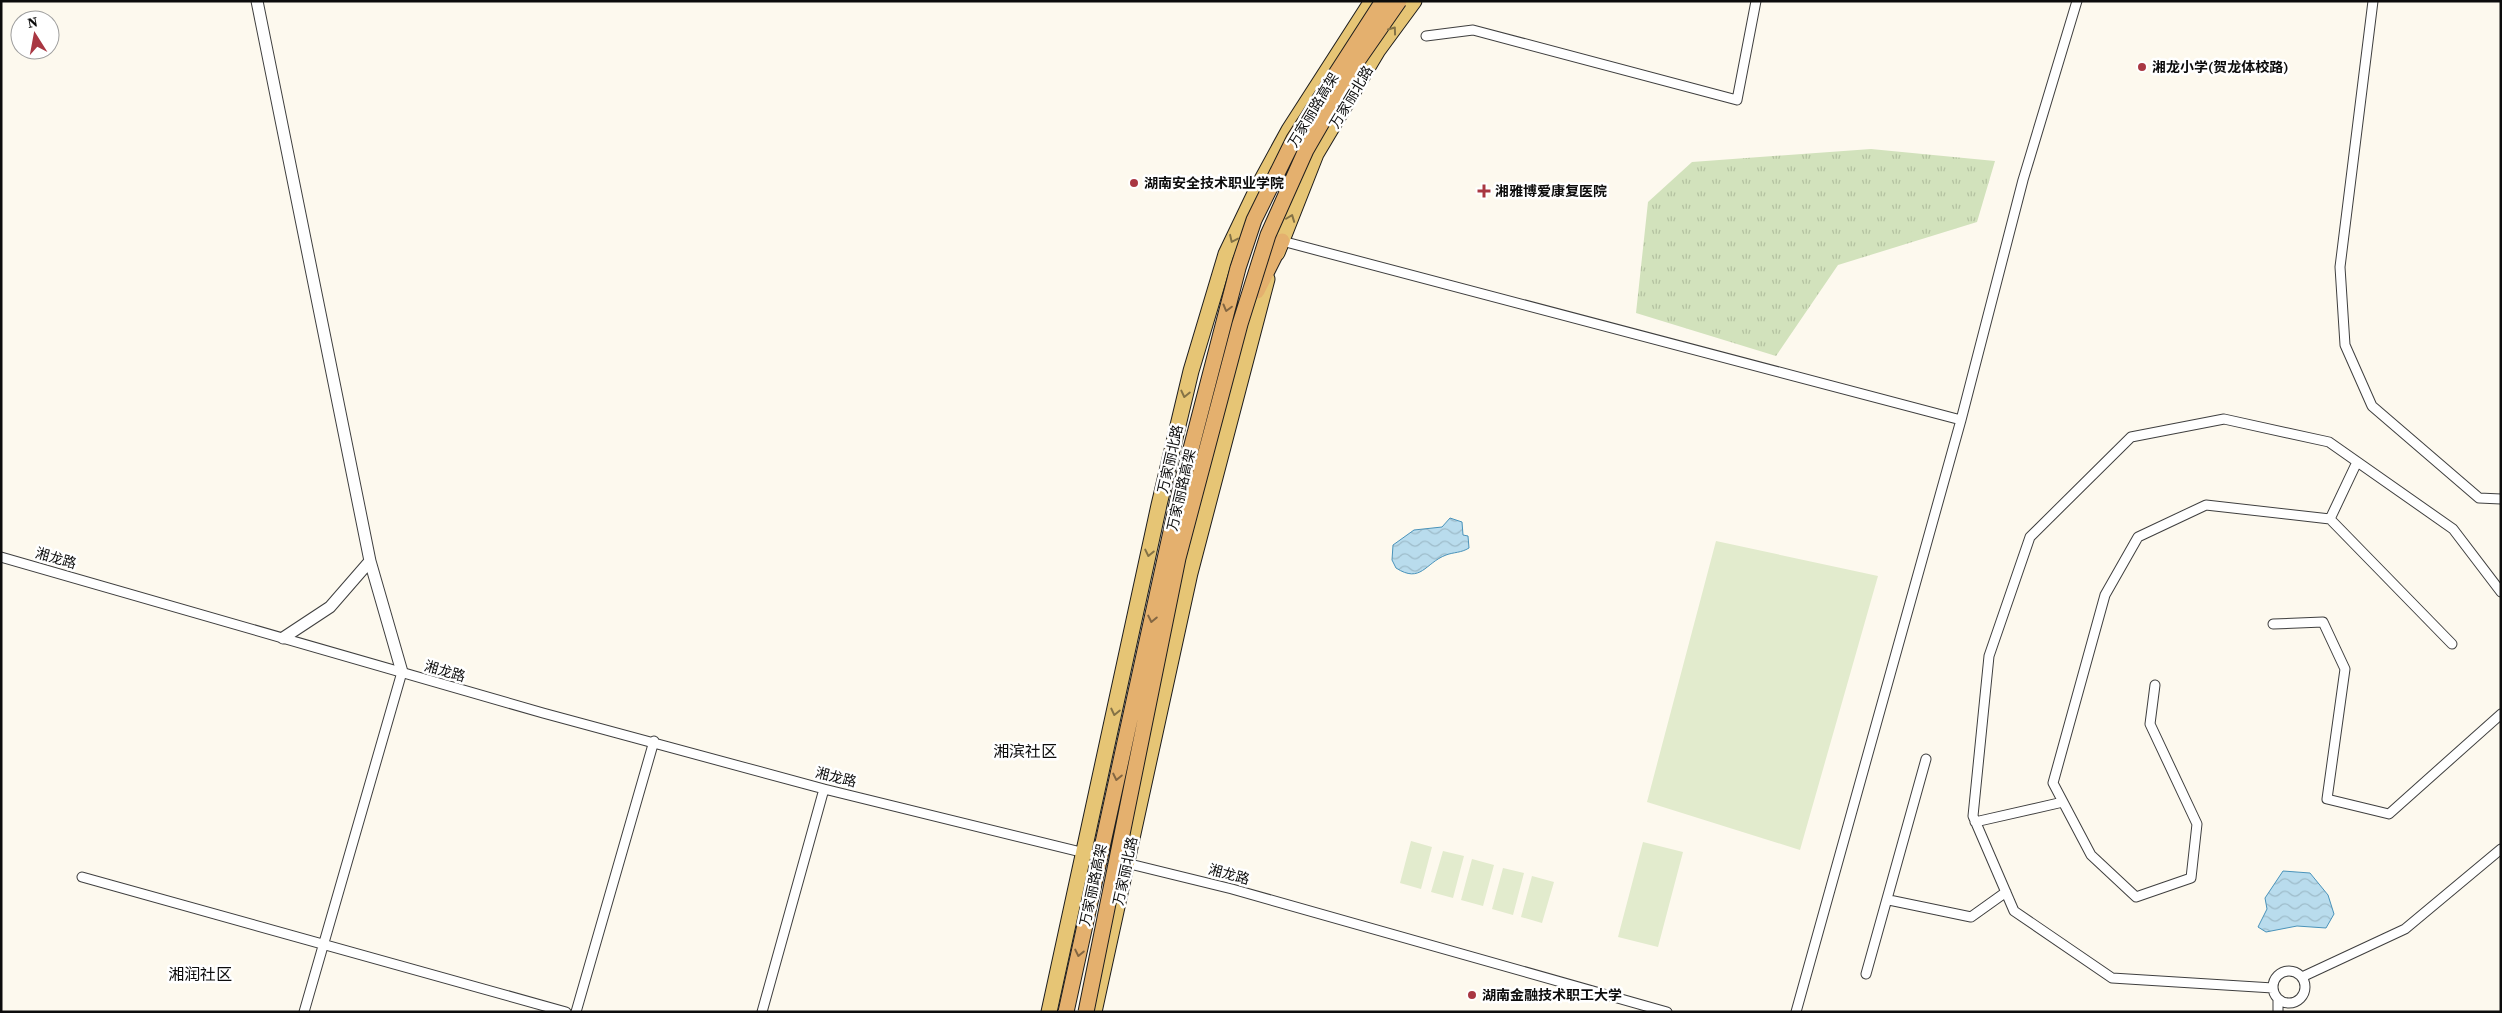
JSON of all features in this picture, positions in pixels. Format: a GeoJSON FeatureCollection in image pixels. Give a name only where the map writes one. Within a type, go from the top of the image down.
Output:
{"type":"FeatureCollection","features":[{"type":"Feature","properties":{"kind":"highway","name":"万家丽路高架"},"geometry":{"type":"LineString","coordinates":[[1066,1012],[1179,496],[1238,268],[1254,220],[1294,139],[1383,1]]}},
{"type":"Feature","properties":{"kind":"highway","name":"万家丽路高架"},"geometry":{"type":"LineString","coordinates":[[1086,1012],[1178,558],[1235,342],[1268,234],[1311,142],[1358,60],[1399,1]]}},
{"type":"Feature","properties":{"kind":"highway"},"geometry":{"type":"LineString","coordinates":[[1146,719],[1256,291],[1282,241]]}},
{"type":"Feature","properties":{"kind":"main road","name":"万家丽北路"},"geometry":{"type":"LineString","coordinates":[[1048,1012],[1159,505],[1191,371],[1226,254],[1259,185],[1289,130],[1372,1]]}},
{"type":"Feature","properties":{"kind":"main road","name":"万家丽北路"},"geometry":{"type":"LineString","coordinates":[[1094,1012],[1190,573],[1262,291],[1316,154],[1378,50],[1414,1]]}},
{"type":"Feature","properties":{"kind":"street"},"geometry":{"type":"LineString","coordinates":[[257,1],[370,561],[402,672],[304,1012]]}},
{"type":"Feature","properties":{"kind":"street"},"geometry":{"type":"LineString","coordinates":[[1426,36],[1473,30],[1737,100],[1756,1]]}},
{"type":"Feature","properties":{"kind":"street"},"geometry":{"type":"LineString","coordinates":[[1796,1012],[1961,420],[2024,180],[2077,1]]}},
{"type":"Feature","properties":{"kind":"street"},"geometry":{"type":"LineString","coordinates":[[2373,1],[2340,267],[2346,345],[2372,406],[2479,498],[2501,499]]}},
{"type":"Feature","properties":{"kind":"street"},"geometry":{"type":"LineString","coordinates":[[1282,241],[1961,420]]}},
{"type":"Feature","properties":{"kind":"street"},"geometry":{"type":"LineString","coordinates":[[2273,988],[2112,978],[2014,911],[1973,816],[1989,656],[2030,537],[2131,437],[2224,419],[2329,442],[2453,529],[2501,592]]}},
{"type":"Feature","properties":{"kind":"street"},"geometry":{"type":"LineString","coordinates":[[2330,519],[2357,462]]}},
{"type":"Feature","properties":{"kind":"street"},"geometry":{"type":"LineString","coordinates":[[2155,685],[2150,724],[2197,824],[2191,878],[2136,897],[2091,854],[2052,783],[2105,595],[2138,537],[2206,505],[2330,519],[2452,644]]}},
{"type":"Feature","properties":{"kind":"street","name":"湘龙路"},"geometry":{"type":"LineString","coordinates":[[1,557],[543,713],[654,741],[824,789],[1232,889],[1667,1012]]}},
{"type":"Feature","properties":{"kind":"street"},"geometry":{"type":"LineString","coordinates":[[283,638],[330,607],[370,561]]}},
{"type":"Feature","properties":{"kind":"street"},"geometry":{"type":"LineString","coordinates":[[2273,624],[2323,622],[2345,669],[2327,799],[2389,814],[2501,714]]}},
{"type":"Feature","properties":{"kind":"street"},"geometry":{"type":"LineString","coordinates":[[576,1012],[654,741]]}},
{"type":"Feature","properties":{"kind":"street"},"geometry":{"type":"LineString","coordinates":[[1866,974],[1926,759]]}},
{"type":"Feature","properties":{"kind":"street"},"geometry":{"type":"LineString","coordinates":[[762,1012],[824,789]]}},
{"type":"Feature","properties":{"kind":"street"},"geometry":{"type":"LineString","coordinates":[[1976,822],[2063,802]]}},
{"type":"Feature","properties":{"kind":"street"},"geometry":{"type":"LineString","coordinates":[[2302,977],[2405,929],[2501,849]]}},
{"type":"Feature","properties":{"kind":"street"},"geometry":{"type":"LineString","coordinates":[[82,876],[566,1012]]}},
{"type":"Feature","properties":{"kind":"street"},"geometry":{"type":"LineString","coordinates":[[1888,900],[1972,916],[2006,892]]}},
{"type":"Feature","properties":{"kind":"street"},"geometry":{"type":"LineString","coordinates":[[2278,1012],[2278,999],[2273,988],[2275,978],[2284,972],[2295,972],[2302,977],[2305,990],[2298,1000],[2297,1012]]}},
{"type":"Feature","properties":{"kind":"street"},"geometry":{"type":"LineString","coordinates":[[2278,999],[2290,1003],[2298,1000]]}},
{"type":"Feature","properties":{"kind":"green space"},"geometry":{"type":"Polygon","coordinates":[[[1871,149],[1995,161],[1977,222],[1838,265],[1776,356],[1636,313],[1648,202],[1692,162],[1871,149]]]}},
{"type":"Feature","properties":{"kind":"green space"},"geometry":{"type":"Polygon","coordinates":[[[1716,541],[1878,576],[1800,850],[1647,802],[1716,541]]]}},
{"type":"Feature","properties":{"kind":"green space"},"geometry":{"type":"Polygon","coordinates":[[[1411,841],[1432,847],[1421,889],[1400,883],[1411,841]]]}},
{"type":"Feature","properties":{"kind":"green space"},"geometry":{"type":"Polygon","coordinates":[[[1643,842],[1683,852],[1658,947],[1618,937],[1643,842]]]}},
{"type":"Feature","properties":{"kind":"green space"},"geometry":{"type":"Polygon","coordinates":[[[1443,851],[1464,856],[1453,898],[1431,892],[1443,851]]]}},
{"type":"Feature","properties":{"kind":"green space"},"geometry":{"type":"Polygon","coordinates":[[[1472,859],[1494,865],[1483,906],[1461,900],[1472,859]]]}},
{"type":"Feature","properties":{"kind":"green space"},"geometry":{"type":"Polygon","coordinates":[[[1503,868],[1524,873],[1513,915],[1492,909],[1503,868]]]}},
{"type":"Feature","properties":{"kind":"green space"},"geometry":{"type":"Polygon","coordinates":[[[1532,876],[1554,882],[1542,923],[1521,917],[1532,876]]]}},
{"type":"Feature","properties":{"kind":"water"},"geometry":{"type":"Polygon","coordinates":[[[1450,518],[1462,522],[1463,535],[1468,536],[1469,548],[1446,555],[1417,573],[1411,574],[1396,568],[1392,560],[1393,545],[1414,530],[1442,527],[1450,518]]]}},
{"type":"Feature","properties":{"kind":"water"},"geometry":{"type":"Polygon","coordinates":[[[2283,871],[2310,873],[2328,895],[2334,914],[2326,928],[2297,926],[2266,932],[2258,927],[2267,909],[2265,898],[2283,871]]]}},
{"type":"Feature","properties":{"kind":"place","name":"湘龙小学(贺龙体校路)"},"geometry":{"type":"Point","coordinates":[2142,67]}},
{"type":"Feature","properties":{"kind":"place","name":"湖南安全技术职业学院"},"geometry":{"type":"Point","coordinates":[1134,183]}},
{"type":"Feature","properties":{"kind":"place","name":"湘雅博爱康复医院"},"geometry":{"type":"Point","coordinates":[1484,191]}},
{"type":"Feature","properties":{"kind":"place","name":"湖南金融技术职工大学"},"geometry":{"type":"Point","coordinates":[1472,995]}},
{"type":"Feature","properties":{"kind":"district","name":"湘滨社区"},"geometry":{"type":"Point","coordinates":[1025,751]}},
{"type":"Feature","properties":{"kind":"district","name":"湘润社区"},"geometry":{"type":"Point","coordinates":[200,974]}}]}
